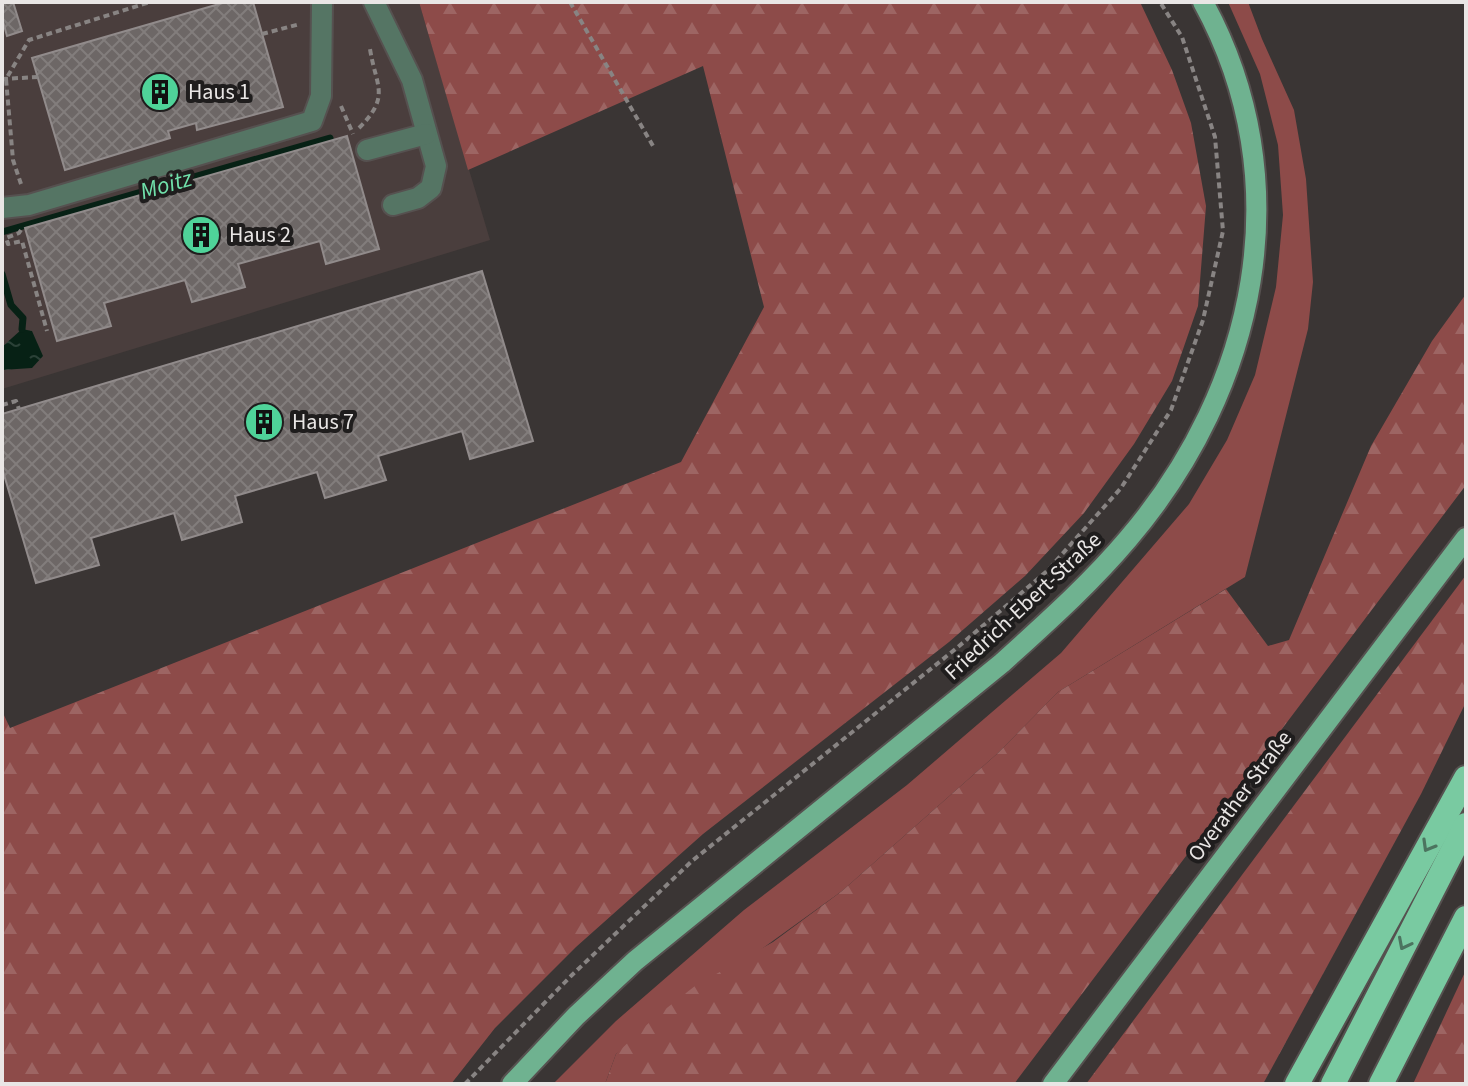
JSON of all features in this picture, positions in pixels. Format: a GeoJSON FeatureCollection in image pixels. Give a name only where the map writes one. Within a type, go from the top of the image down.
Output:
{"type":"FeatureCollection","features":[{"type":"Feature","properties":{"kind":"highway"},"geometry":{"type":"LineString","coordinates":[[1297,1084],[1466,778]]}},
{"type":"Feature","properties":{"kind":"highway"},"geometry":{"type":"LineString","coordinates":[[1333,1084],[1466,825]]}},
{"type":"Feature","properties":{"kind":"highway"},"geometry":{"type":"LineString","coordinates":[[1381,1084],[1466,918]]}},
{"type":"Feature","properties":{"kind":"main road","name":"Friedrich-Ebert-Straße"},"geometry":{"type":"LineString","coordinates":[[512,1084],[576,1016],[635,961],[991,672],[1051,618],[1128,539],[1180,467],[1224,382],[1242,330],[1251,285],[1255,240],[1252,155],[1244,101],[1216,26],[1203,2]]}},
{"type":"Feature","properties":{"kind":"main road","name":"Overather Straße"},"geometry":{"type":"LineString","coordinates":[[1053,1084],[1466,538]]}},
{"type":"Feature","properties":{"kind":"lane"},"geometry":{"type":"LineString","coordinates":[[375,4],[412,80],[436,166],[431,188],[418,198],[393,205]]}},
{"type":"Feature","properties":{"kind":"lane"},"geometry":{"type":"LineString","coordinates":[[2,208],[29,205],[312,121],[321,96],[322,10]]}},
{"type":"Feature","properties":{"kind":"lane"},"geometry":{"type":"LineString","coordinates":[[367,150],[426,134]]}},
{"type":"Feature","properties":{"kind":"path"},"geometry":{"type":"LineString","coordinates":[[21,182],[13,160],[4,79],[29,40],[147,2]]}},
{"type":"Feature","properties":{"kind":"path"},"geometry":{"type":"LineString","coordinates":[[570,2],[653,146]]}},
{"type":"Feature","properties":{"kind":"path"},"geometry":{"type":"LineString","coordinates":[[465,1084],[572,975],[692,861],[958,647],[1047,571],[1121,488],[1171,410],[1203,320],[1223,231],[1215,137],[1182,37],[1160,2]]}},
{"type":"Feature","properties":{"kind":"path"},"geometry":{"type":"LineString","coordinates":[[341,104],[352,134],[372,115],[381,97],[370,50],[375,4]]}},
{"type":"Feature","properties":{"kind":"path"},"geometry":{"type":"LineString","coordinates":[[262,34],[322,10]]}},
{"type":"Feature","properties":{"kind":"path"},"geometry":{"type":"LineString","coordinates":[[4,79],[38,77]]}},
{"type":"Feature","properties":{"kind":"path"},"geometry":{"type":"LineString","coordinates":[[21,230],[6,238],[8,244],[22,241],[47,331]]}},
{"type":"Feature","properties":{"kind":"path"},"geometry":{"type":"LineString","coordinates":[[45,324],[52,322]]}},
{"type":"Feature","properties":{"kind":"path"},"geometry":{"type":"LineString","coordinates":[[2,405],[16,401],[19,409]]}},
{"type":"Feature","properties":{"kind":"shaded area"},"geometry":{"type":"Polygon","coordinates":[[[2,2],[419,2],[490,240],[2,389],[2,2]]]}},
{"type":"Feature","properties":{"kind":"green space"},"geometry":{"type":"Polygon","coordinates":[[[419,2],[1140,2],[1172,70],[1191,123],[1206,206],[1198,306],[1172,381],[1134,444],[1084,513],[1025,576],[949,642],[703,834],[576,947],[495,1028],[451,1084],[2,1084],[2,711],[10,728],[681,462],[764,307],[703,66],[468,170],[419,2]]]}},
{"type":"Feature","properties":{"kind":"green space"},"geometry":{"type":"Polygon","coordinates":[[[1228,2],[1248,2],[1294,110],[1306,179],[1313,282],[1308,329],[1245,577],[1058,692],[998,753],[842,891],[616,1054],[605,1084],[553,1084],[616,1021],[744,910],[907,785],[1061,653],[1189,504],[1227,440],[1255,375],[1276,287],[1283,215],[1278,145],[1260,74],[1228,2]]]}},
{"type":"Feature","properties":{"kind":"green space"},"geometry":{"type":"Polygon","coordinates":[[[1466,294],[1466,485],[1014,1084],[605,1084],[616,1054],[654,1018],[695,986],[773,942],[842,891],[998,753],[1058,692],[1226,589],[1268,646],[1289,640],[1371,446],[1432,341],[1466,294]]]}},
{"type":"Feature","properties":{"kind":"green space"},"geometry":{"type":"Polygon","coordinates":[[[1466,575],[1466,702],[1421,794],[1263,1084],[1086,1084],[1466,575]]]}},
{"type":"Feature","properties":{"kind":"green space"},"geometry":{"type":"Polygon","coordinates":[[[1466,970],[1466,1084],[1413,1084],[1466,970]]]}},
{"type":"Feature","properties":{"kind":"water"},"geometry":{"type":"Polygon","coordinates":[[[22,329],[32,331],[43,356],[32,368],[2,370],[2,347],[22,329]]]}},
{"type":"Feature","properties":{"kind":"building"},"geometry":{"type":"Polygon","coordinates":[[[13,2],[22,31],[7,36],[2,3],[13,2]]]}},
{"type":"Feature","properties":{"kind":"building","name":"Haus 1"},"geometry":{"type":"Polygon","coordinates":[[[226,2],[253,2],[283,107],[197,130],[196,123],[168,131],[170,138],[65,170],[32,58],[226,2]]]}},
{"type":"Feature","properties":{"kind":"building","name":"Haus 2"},"geometry":{"type":"Polygon","coordinates":[[[347,136],[379,249],[326,264],[320,241],[238,264],[245,287],[192,302],[185,280],[104,303],[111,326],[57,341],[25,228],[347,136]]]}},
{"type":"Feature","properties":{"kind":"building","name":"Haus 7"},"geometry":{"type":"Polygon","coordinates":[[[482,271],[533,441],[470,459],[462,431],[378,456],[386,480],[325,498],[317,472],[235,496],[242,522],[182,540],[174,513],[91,538],[99,565],[36,583],[2,468],[2,414],[482,271]]]}},
{"type":"Feature","properties":{"kind":"waterway","name":"Moitz"},"geometry":{"type":"LineString","coordinates":[[2,232],[330,138]]}},
{"type":"Feature","properties":{"kind":"waterway","name":"Moitz"},"geometry":{"type":"LineString","coordinates":[[2,274],[11,305],[23,318],[22,329]]}},
{"type":"Feature","properties":{"kind":"place","name":"Haus 1"},"geometry":{"type":"Point","coordinates":[160,92]}},
{"type":"Feature","properties":{"kind":"place","name":"Haus 2"},"geometry":{"type":"Point","coordinates":[201,235]}},
{"type":"Feature","properties":{"kind":"place","name":"Haus 7"},"geometry":{"type":"Point","coordinates":[264,422]}}]}
